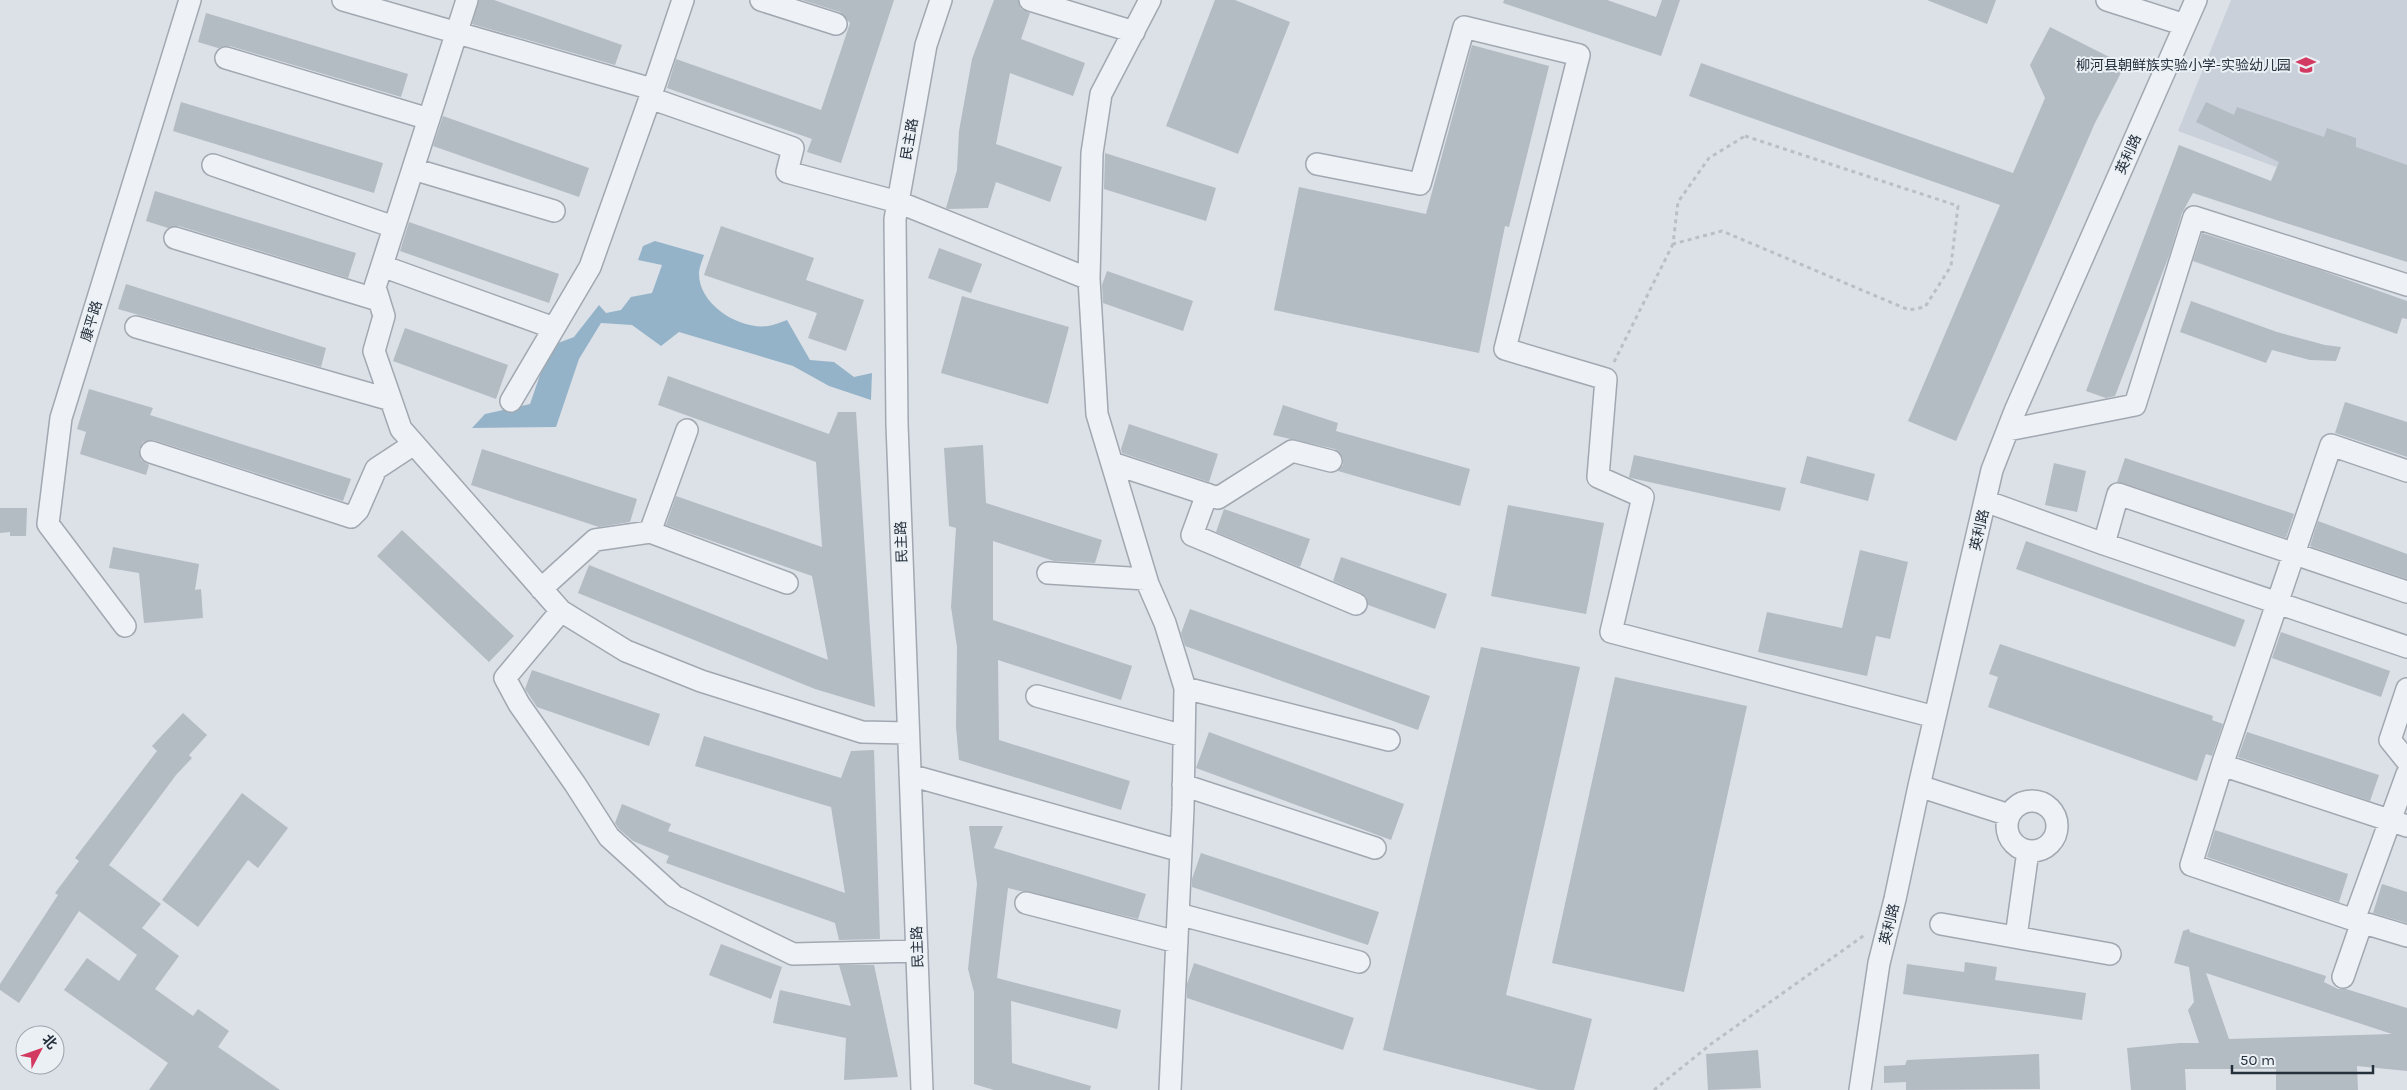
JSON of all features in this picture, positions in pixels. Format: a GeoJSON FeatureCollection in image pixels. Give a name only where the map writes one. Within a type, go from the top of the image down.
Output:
{"type":"FeatureCollection","features":[{"type":"Feature","properties":{"kind":"street","name":"康平路"},"geometry":{"type":"LineString","coordinates":[[125,626],[48,524],[61,418],[190,0]]}},
{"type":"Feature","properties":{"kind":"street"},"geometry":{"type":"LineString","coordinates":[[343,0],[651,94],[793,148],[787,172],[898,202],[1088,279]]}},
{"type":"Feature","properties":{"kind":"street"},"geometry":{"type":"LineString","coordinates":[[467,0],[375,287],[384,316],[374,351],[401,429],[561,611],[626,651],[701,681],[862,732],[908,733]]}},
{"type":"Feature","properties":{"kind":"street"},"geometry":{"type":"LineString","coordinates":[[511,401],[590,266],[683,0]]}},
{"type":"Feature","properties":{"kind":"street"},"geometry":{"type":"LineString","coordinates":[[761,0],[836,24]]}},
{"type":"Feature","properties":{"kind":"street","name":"民主路"},"geometry":{"type":"LineString","coordinates":[[922,1090],[896,424],[894,219],[926,45],[941,0]]}},
{"type":"Feature","properties":{"kind":"street"},"geometry":{"type":"LineString","coordinates":[[1030,0],[1134,32]]}},
{"type":"Feature","properties":{"kind":"street"},"geometry":{"type":"LineString","coordinates":[[1150,0],[1102,94],[1092,153],[1088,279],[1097,414],[1146,579],[1165,623],[1185,688],[1181,851],[1170,1090]]}},
{"type":"Feature","properties":{"kind":"street"},"geometry":{"type":"LineString","coordinates":[[2107,0],[2185,25]]}},
{"type":"Feature","properties":{"kind":"street","name":"英利路"},"geometry":{"type":"LineString","coordinates":[[1860,1090],[1879,963],[1992,470],[2196,0]]}},
{"type":"Feature","properties":{"kind":"street"},"geometry":{"type":"LineString","coordinates":[[1317,164],[1420,184],[1464,27],[1579,54],[1506,349],[1606,379],[1598,477],[1643,497],[1612,632],[1935,717]]}},
{"type":"Feature","properties":{"kind":"street"},"geometry":{"type":"LineString","coordinates":[[226,58],[428,119]]}},
{"type":"Feature","properties":{"kind":"street"},"geometry":{"type":"LineString","coordinates":[[213,165],[394,227]]}},
{"type":"Feature","properties":{"kind":"street"},"geometry":{"type":"LineString","coordinates":[[413,169],[554,212]]}},
{"type":"Feature","properties":{"kind":"street"},"geometry":{"type":"LineString","coordinates":[[2008,430],[2135,405],[2194,217],[2407,286]]}},
{"type":"Feature","properties":{"kind":"street"},"geometry":{"type":"LineString","coordinates":[[175,238],[378,300]]}},
{"type":"Feature","properties":{"kind":"street"},"geometry":{"type":"LineString","coordinates":[[382,266],[554,328]]}},
{"type":"Feature","properties":{"kind":"street"},"geometry":{"type":"LineString","coordinates":[[136,327],[391,400]]}},
{"type":"Feature","properties":{"kind":"street"},"geometry":{"type":"LineString","coordinates":[[650,532],[687,430]]}},
{"type":"Feature","properties":{"kind":"street"},"geometry":{"type":"LineString","coordinates":[[151,452],[351,518],[358,510],[376,469],[414,444]]}},
{"type":"Feature","properties":{"kind":"street"},"geometry":{"type":"LineString","coordinates":[[2407,471],[2331,445],[2222,765],[2191,865],[2407,936]]}},
{"type":"Feature","properties":{"kind":"street"},"geometry":{"type":"LineString","coordinates":[[1112,463],[1218,498],[1292,452],[1331,460]]}},
{"type":"Feature","properties":{"kind":"street"},"geometry":{"type":"LineString","coordinates":[[1207,494],[1192,535],[1356,604]]}},
{"type":"Feature","properties":{"kind":"street"},"geometry":{"type":"LineString","coordinates":[[2104,544],[2118,494],[2407,592]]}},
{"type":"Feature","properties":{"kind":"street"},"geometry":{"type":"LineString","coordinates":[[1985,501],[2104,544],[2407,647]]}},
{"type":"Feature","properties":{"kind":"street"},"geometry":{"type":"LineString","coordinates":[[541,589],[595,540],[650,532],[788,583]]}},
{"type":"Feature","properties":{"kind":"street"},"geometry":{"type":"LineString","coordinates":[[1048,573],[1146,579]]}},
{"type":"Feature","properties":{"kind":"street"},"geometry":{"type":"LineString","coordinates":[[561,611],[505,678],[519,704],[609,836],[674,896],[793,954],[917,951]]}},
{"type":"Feature","properties":{"kind":"street"},"geometry":{"type":"LineString","coordinates":[[1185,688],[1390,740]]}},
{"type":"Feature","properties":{"kind":"street"},"geometry":{"type":"LineString","coordinates":[[2407,689],[2390,740],[2407,761]]}},
{"type":"Feature","properties":{"kind":"street"},"geometry":{"type":"LineString","coordinates":[[1037,696],[1184,736]]}},
{"type":"Feature","properties":{"kind":"street"},"geometry":{"type":"LineString","coordinates":[[2222,765],[2398,824]]}},
{"type":"Feature","properties":{"kind":"street"},"geometry":{"type":"LineString","coordinates":[[2344,977],[2358,921],[2398,824],[2407,774]]}},
{"type":"Feature","properties":{"kind":"street"},"geometry":{"type":"LineString","coordinates":[[910,775],[1181,851]]}},
{"type":"Feature","properties":{"kind":"street"},"geometry":{"type":"LineString","coordinates":[[1183,785],[1375,848]]}},
{"type":"Feature","properties":{"kind":"street"},"geometry":{"type":"LineString","coordinates":[[1919,786],[2009,815]]}},
{"type":"Feature","properties":{"kind":"street"},"geometry":{"type":"LineString","coordinates":[[2036,801],[2046,806],[2053,814],[2056,829],[2050,844],[2040,850],[2028,851],[2017,847],[2009,838],[2006,827],[2009,815],[2015,807],[2025,802],[2036,801]]}},
{"type":"Feature","properties":{"kind":"street"},"geometry":{"type":"LineString","coordinates":[[2016,937],[2028,851]]}},
{"type":"Feature","properties":{"kind":"street"},"geometry":{"type":"LineString","coordinates":[[1026,903],[1177,942]]}},
{"type":"Feature","properties":{"kind":"street"},"geometry":{"type":"LineString","coordinates":[[1178,914],[1359,962]]}},
{"type":"Feature","properties":{"kind":"street"},"geometry":{"type":"LineString","coordinates":[[1941,924],[2110,954]]}},
{"type":"Feature","properties":{"kind":"path"},"geometry":{"type":"LineString","coordinates":[[1606,379],[1673,244],[1678,202],[1708,158],[1745,136],[1958,206],[1950,266],[1926,307],[1909,310],[1722,231],[1673,244]]}},
{"type":"Feature","properties":{"kind":"path"},"geometry":{"type":"LineString","coordinates":[[1654,1090],[1718,1038],[1814,968],[1891,917]]}},
{"type":"Feature","properties":{"kind":"shaded area","name":"柳河县朝鲜族实验小学-实验幼儿园"},"geometry":{"type":"Polygon","coordinates":[[[2231,0],[2407,0],[2407,215],[2178,131],[2231,0]]]}},
{"type":"Feature","properties":{"kind":"water"},"geometry":{"type":"Polygon","coordinates":[[[655,241],[704,255],[699,272],[701,285],[713,305],[723,313],[745,324],[757,326],[770,326],[787,320],[810,360],[834,362],[854,377],[872,373],[871,400],[829,386],[793,366],[679,332],[661,346],[632,325],[601,323],[579,359],[556,427],[472,428],[485,414],[530,404],[550,346],[574,337],[599,305],[606,313],[621,310],[631,297],[652,293],[662,265],[638,260],[643,246],[655,241]]]}},
{"type":"Feature","properties":{"kind":"building"},"geometry":{"type":"Polygon","coordinates":[[[479,0],[494,0],[622,45],[615,65],[472,24],[479,0]]]}},
{"type":"Feature","properties":{"kind":"building"},"geometry":{"type":"Polygon","coordinates":[[[802,0],[894,0],[841,163],[807,152],[812,139],[667,88],[676,59],[821,110],[850,23],[840,12],[802,0]]]}},
{"type":"Feature","properties":{"kind":"building"},"geometry":{"type":"Polygon","coordinates":[[[994,0],[1018,0],[1021,9],[1030,13],[1021,39],[1085,63],[1073,96],[1010,73],[996,144],[1062,167],[1050,202],[996,182],[988,208],[948,209],[946,208],[957,170],[959,131],[972,59],[994,0]]]}},
{"type":"Feature","properties":{"kind":"building"},"geometry":{"type":"Polygon","coordinates":[[[1215,0],[1235,0],[1290,22],[1238,154],[1166,126],[1215,0]]]}},
{"type":"Feature","properties":{"kind":"building"},"geometry":{"type":"Polygon","coordinates":[[[1504,0],[1607,0],[1656,17],[1662,0],[1680,0],[1661,56],[1503,3],[1504,0]]]}},
{"type":"Feature","properties":{"kind":"building"},"geometry":{"type":"Polygon","coordinates":[[[1927,0],[1996,0],[1987,24],[1927,0]]]}},
{"type":"Feature","properties":{"kind":"building"},"geometry":{"type":"Polygon","coordinates":[[[206,13],[408,74],[401,97],[230,46],[218,48],[198,42],[206,13]]]}},
{"type":"Feature","properties":{"kind":"building"},"geometry":{"type":"Polygon","coordinates":[[[2050,27],[2125,65],[2095,123],[1956,441],[1908,421],[2000,205],[1689,96],[1701,63],[2013,173],[2045,98],[2030,65],[2050,27]]]}},
{"type":"Feature","properties":{"kind":"building"},"geometry":{"type":"Polygon","coordinates":[[[1472,45],[1549,66],[1509,227],[1505,226],[1479,353],[1274,310],[1299,187],[1426,214],[1472,45]]]}},
{"type":"Feature","properties":{"kind":"building"},"geometry":{"type":"Polygon","coordinates":[[[181,102],[383,163],[374,193],[173,131],[181,102]]]}},
{"type":"Feature","properties":{"kind":"building"},"geometry":{"type":"Polygon","coordinates":[[[2206,102],[2234,115],[2237,107],[2324,137],[2327,128],[2356,138],[2356,147],[2407,165],[2407,262],[2193,193],[2182,213],[2170,253],[2115,396],[2106,398],[2086,391],[2179,145],[2271,181],[2279,162],[2196,122],[2206,102]]]}},
{"type":"Feature","properties":{"kind":"building"},"geometry":{"type":"Polygon","coordinates":[[[443,116],[589,168],[579,197],[433,146],[443,116]]]}},
{"type":"Feature","properties":{"kind":"building"},"geometry":{"type":"Polygon","coordinates":[[[1105,153],[1216,188],[1206,221],[1104,189],[1105,153]]]}},
{"type":"Feature","properties":{"kind":"building"},"geometry":{"type":"Polygon","coordinates":[[[155,191],[356,253],[348,278],[179,226],[168,228],[146,221],[155,191]]]}},
{"type":"Feature","properties":{"kind":"building"},"geometry":{"type":"Polygon","coordinates":[[[409,222],[559,274],[549,303],[400,251],[409,222]]]}},
{"type":"Feature","properties":{"kind":"building"},"geometry":{"type":"Polygon","coordinates":[[[721,226],[814,258],[806,280],[864,300],[846,351],[808,338],[817,313],[704,275],[721,226]]]}},
{"type":"Feature","properties":{"kind":"building"},"geometry":{"type":"Polygon","coordinates":[[[2202,233],[2320,270],[2407,301],[2407,319],[2402,318],[2397,334],[2193,261],[2202,233]]]}},
{"type":"Feature","properties":{"kind":"building"},"geometry":{"type":"Polygon","coordinates":[[[939,248],[982,264],[971,293],[928,278],[939,248]]]}},
{"type":"Feature","properties":{"kind":"building"},"geometry":{"type":"Polygon","coordinates":[[[1107,271],[1193,301],[1183,331],[1103,303],[1102,285],[1107,271]]]}},
{"type":"Feature","properties":{"kind":"building"},"geometry":{"type":"Polygon","coordinates":[[[126,284],[326,348],[321,367],[118,309],[126,284]]]}},
{"type":"Feature","properties":{"kind":"building"},"geometry":{"type":"Polygon","coordinates":[[[962,296],[1069,327],[1048,404],[941,373],[962,296]]]}},
{"type":"Feature","properties":{"kind":"building"},"geometry":{"type":"Polygon","coordinates":[[[2191,301],[2277,332],[2325,345],[2341,347],[2336,361],[2310,360],[2272,350],[2266,363],[2180,332],[2191,301]]]}},
{"type":"Feature","properties":{"kind":"building"},"geometry":{"type":"Polygon","coordinates":[[[405,328],[508,365],[496,399],[393,361],[405,328]]]}},
{"type":"Feature","properties":{"kind":"building"},"geometry":{"type":"Polygon","coordinates":[[[668,376],[829,434],[838,412],[856,412],[875,707],[815,689],[578,593],[589,565],[828,660],[812,576],[666,525],[676,496],[822,547],[816,462],[658,405],[668,376]]]}},
{"type":"Feature","properties":{"kind":"building"},"geometry":{"type":"Polygon","coordinates":[[[89,389],[153,408],[150,415],[351,479],[343,501],[154,440],[143,442],[139,449],[141,460],[149,465],[146,475],[80,454],[86,432],[77,429],[89,389]]]}},
{"type":"Feature","properties":{"kind":"building"},"geometry":{"type":"Polygon","coordinates":[[[2345,402],[2407,422],[2407,457],[2335,433],[2345,402]]]}},
{"type":"Feature","properties":{"kind":"building"},"geometry":{"type":"Polygon","coordinates":[[[1283,405],[1338,423],[1336,431],[1470,469],[1460,506],[1338,471],[1343,465],[1343,458],[1335,449],[1273,435],[1283,405]]]}},
{"type":"Feature","properties":{"kind":"building"},"geometry":{"type":"Polygon","coordinates":[[[1129,424],[1218,454],[1209,482],[1122,453],[1121,449],[1129,424]]]}},
{"type":"Feature","properties":{"kind":"building"},"geometry":{"type":"Polygon","coordinates":[[[983,445],[986,503],[1102,540],[1095,563],[1054,561],[993,541],[993,620],[1132,666],[1121,700],[998,660],[999,740],[1130,781],[1121,810],[959,760],[956,727],[957,647],[951,607],[956,528],[949,526],[944,448],[983,445]]]}},
{"type":"Feature","properties":{"kind":"building"},"geometry":{"type":"Polygon","coordinates":[[[482,449],[637,499],[630,522],[599,527],[471,485],[482,449]]]}},
{"type":"Feature","properties":{"kind":"building"},"geometry":{"type":"Polygon","coordinates":[[[1634,455],[1786,488],[1780,511],[1631,478],[1629,477],[1634,455]]]}},
{"type":"Feature","properties":{"kind":"building"},"geometry":{"type":"Polygon","coordinates":[[[1807,456],[1875,474],[1868,501],[1800,483],[1807,456]]]}},
{"type":"Feature","properties":{"kind":"building"},"geometry":{"type":"Polygon","coordinates":[[[2125,458],[2294,514],[2286,538],[2117,482],[2125,458]]]}},
{"type":"Feature","properties":{"kind":"building"},"geometry":{"type":"Polygon","coordinates":[[[2054,463],[2086,471],[2077,512],[2045,505],[2054,463]]]}},
{"type":"Feature","properties":{"kind":"building"},"geometry":{"type":"Polygon","coordinates":[[[1508,505],[1604,523],[1586,614],[1491,596],[1508,505]]]}},
{"type":"Feature","properties":{"kind":"building"},"geometry":{"type":"Polygon","coordinates":[[[0,508],[27,508],[26,536],[10,536],[10,532],[0,533],[0,508]]]}},
{"type":"Feature","properties":{"kind":"building"},"geometry":{"type":"Polygon","coordinates":[[[1224,509],[1310,539],[1300,567],[1216,532],[1224,509]]]}},
{"type":"Feature","properties":{"kind":"building"},"geometry":{"type":"Polygon","coordinates":[[[2318,521],[2407,554],[2407,579],[2310,546],[2318,521]]]}},
{"type":"Feature","properties":{"kind":"building"},"geometry":{"type":"Polygon","coordinates":[[[402,530],[514,636],[489,662],[377,556],[402,530]]]}},
{"type":"Feature","properties":{"kind":"building"},"geometry":{"type":"Polygon","coordinates":[[[2026,541],[2245,620],[2235,647],[2016,569],[2026,541]]]}},
{"type":"Feature","properties":{"kind":"building"},"geometry":{"type":"Polygon","coordinates":[[[113,547],[199,564],[195,590],[201,589],[203,618],[144,623],[139,573],[109,568],[113,547]]]}},
{"type":"Feature","properties":{"kind":"building"},"geometry":{"type":"Polygon","coordinates":[[[1860,550],[1908,562],[1890,639],[1876,636],[1867,676],[1758,652],[1767,612],[1842,628],[1860,550]]]}},
{"type":"Feature","properties":{"kind":"building"},"geometry":{"type":"Polygon","coordinates":[[[1341,557],[1447,594],[1435,629],[1368,605],[1366,597],[1361,593],[1333,581],[1341,557]]]}},
{"type":"Feature","properties":{"kind":"building"},"geometry":{"type":"Polygon","coordinates":[[[1190,609],[1430,696],[1418,730],[1185,646],[1181,633],[1190,609]]]}},
{"type":"Feature","properties":{"kind":"building"},"geometry":{"type":"Polygon","coordinates":[[[2281,632],[2390,671],[2381,697],[2272,658],[2281,632]]]}},
{"type":"Feature","properties":{"kind":"building"},"geometry":{"type":"Polygon","coordinates":[[[2000,644],[2213,716],[2212,720],[2223,724],[2212,756],[2206,754],[2197,781],[1988,707],[1998,677],[1989,674],[2000,644]]]}},
{"type":"Feature","properties":{"kind":"building"},"geometry":{"type":"Polygon","coordinates":[[[1481,647],[1580,667],[1506,995],[1592,1019],[1574,1090],[1539,1090],[1383,1050],[1481,647]]]}},
{"type":"Feature","properties":{"kind":"building"},"geometry":{"type":"Polygon","coordinates":[[[532,670],[660,714],[649,746],[537,707],[525,689],[532,670]]]}},
{"type":"Feature","properties":{"kind":"building"},"geometry":{"type":"Polygon","coordinates":[[[1615,677],[1747,706],[1684,992],[1552,963],[1615,677]]]}},
{"type":"Feature","properties":{"kind":"building"},"geometry":{"type":"Polygon","coordinates":[[[183,713],[207,735],[189,755],[192,758],[176,775],[109,865],[161,904],[142,928],[179,956],[155,989],[193,1016],[198,1009],[229,1031],[218,1047],[280,1090],[149,1090],[168,1063],[64,990],[87,958],[119,981],[137,955],[79,911],[19,1003],[0,990],[0,984],[58,895],[55,893],[79,861],[75,858],[157,751],[152,746],[183,713]]]}},
{"type":"Feature","properties":{"kind":"building"},"geometry":{"type":"Polygon","coordinates":[[[1209,732],[1404,804],[1391,840],[1196,768],[1209,732]]]}},
{"type":"Feature","properties":{"kind":"building"},"geometry":{"type":"Polygon","coordinates":[[[2247,732],[2379,775],[2370,801],[2238,757],[2247,732]]]}},
{"type":"Feature","properties":{"kind":"building"},"geometry":{"type":"Polygon","coordinates":[[[704,736],[841,778],[851,751],[874,750],[880,939],[839,940],[835,923],[666,863],[669,856],[633,841],[619,829],[615,823],[622,804],[671,824],[668,831],[845,893],[831,807],[695,766],[704,736]]]}},
{"type":"Feature","properties":{"kind":"building"},"geometry":{"type":"Polygon","coordinates":[[[242,793],[288,828],[258,868],[248,860],[198,927],[162,900],[242,793]]]}},
{"type":"Feature","properties":{"kind":"building"},"geometry":{"type":"Polygon","coordinates":[[[969,826],[1003,826],[994,848],[1146,894],[1138,919],[1008,888],[997,978],[1121,1010],[1117,1029],[1011,1001],[1012,1063],[1091,1086],[1090,1090],[994,1090],[974,1084],[974,992],[968,969],[977,884],[969,826]]]}},
{"type":"Feature","properties":{"kind":"building"},"geometry":{"type":"Polygon","coordinates":[[[2215,830],[2348,874],[2339,902],[2207,857],[2215,830]]]}},
{"type":"Feature","properties":{"kind":"building"},"geometry":{"type":"Polygon","coordinates":[[[1201,853],[1379,912],[1368,945],[1192,887],[1192,879],[1201,853]]]}},
{"type":"Feature","properties":{"kind":"building"},"geometry":{"type":"Polygon","coordinates":[[[2382,884],[2407,892],[2407,923],[2373,913],[2382,884]]]}},
{"type":"Feature","properties":{"kind":"building"},"geometry":{"type":"Polygon","coordinates":[[[2189,929],[2190,932],[2326,976],[2324,982],[2338,989],[2346,989],[2407,1008],[2407,1071],[2357,1066],[2358,1090],[2276,1090],[2276,1069],[2185,1069],[2186,1090],[2131,1090],[2127,1048],[2199,1043],[2188,1010],[2194,1002],[2189,967],[2174,963],[2183,931],[2189,929]],[[2206,973],[2229,1039],[2392,1034],[2206,973]]]}},
{"type":"Feature","properties":{"kind":"building"},"geometry":{"type":"Polygon","coordinates":[[[721,944],[782,967],[771,999],[709,975],[721,944]]]}},
{"type":"Feature","properties":{"kind":"building"},"geometry":{"type":"Polygon","coordinates":[[[1965,962],[1997,967],[1995,980],[2086,993],[2082,1020],[1903,994],[1907,964],[1964,972],[1965,962]]]}},
{"type":"Feature","properties":{"kind":"building"},"geometry":{"type":"Polygon","coordinates":[[[1194,963],[1354,1018],[1343,1050],[1187,998],[1187,984],[1194,963]]]}},
{"type":"Feature","properties":{"kind":"building"},"geometry":{"type":"Polygon","coordinates":[[[839,965],[874,965],[898,1077],[844,1080],[846,1038],[773,1023],[780,990],[851,1006],[839,965]]]}},
{"type":"Feature","properties":{"kind":"building"},"geometry":{"type":"Polygon","coordinates":[[[1758,1050],[1761,1088],[1708,1090],[1706,1054],[1758,1050]]]}},
{"type":"Feature","properties":{"kind":"building"},"geometry":{"type":"Polygon","coordinates":[[[2039,1054],[2040,1089],[1906,1090],[1906,1082],[1884,1083],[1884,1066],[1905,1065],[1907,1060],[2039,1054]]]}},
{"type":"Feature","properties":{"kind":"place","name":"柳河县朝鲜族实验小学-实验幼儿园"},"geometry":{"type":"Point","coordinates":[2306,65]}}]}
